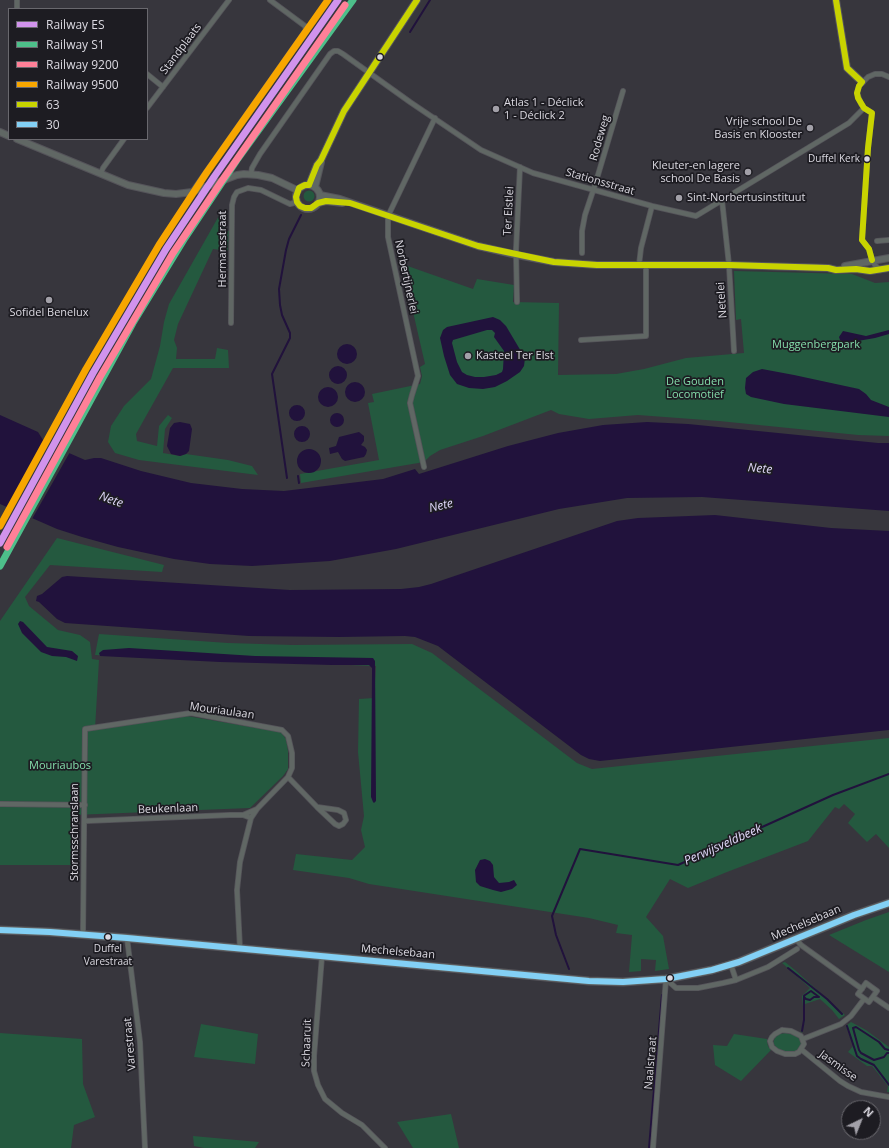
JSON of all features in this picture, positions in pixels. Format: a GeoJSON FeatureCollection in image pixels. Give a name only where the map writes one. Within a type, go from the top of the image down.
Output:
{"type":"FeatureCollection","features":[{"type":"Feature","properties":{"kind":"main road","name":"Mechelsebaan"},"geometry":{"type":"LineString","coordinates":[[83,934],[589,981],[622,982],[689,976],[731,964],[854,915],[889,903]]}},
{"type":"Feature","properties":{"kind":"main road"},"geometry":{"type":"LineString","coordinates":[[0,930],[83,934]]}},
{"type":"Feature","properties":{"kind":"street","name":"Standplaats"},"geometry":{"type":"LineString","coordinates":[[148,107],[229,0]]}},
{"type":"Feature","properties":{"kind":"street"},"geometry":{"type":"LineString","coordinates":[[192,192],[306,30],[305,26],[270,0]]}},
{"type":"Feature","properties":{"kind":"street"},"geometry":{"type":"LineString","coordinates":[[315,187],[321,160],[344,111],[417,0]]}},
{"type":"Feature","properties":{"kind":"street"},"geometry":{"type":"LineString","coordinates":[[836,0],[847,68],[862,82]]}},
{"type":"Feature","properties":{"kind":"street","name":"Stationsstraat"},"geometry":{"type":"LineString","coordinates":[[251,174],[252,168],[260,154],[334,50],[338,50],[410,102],[482,150],[534,173],[652,206],[696,216],[849,123],[864,108]]}},
{"type":"Feature","properties":{"kind":"street"},"geometry":{"type":"LineString","coordinates":[[880,270],[874,265],[869,249],[862,240],[868,148],[872,113],[864,108],[858,98],[857,92],[859,86],[868,77],[875,74],[882,74],[889,77]]}},
{"type":"Feature","properties":{"kind":"street"},"geometry":{"type":"LineString","coordinates":[[148,75],[163,87]]}},
{"type":"Feature","properties":{"kind":"street","name":"Rodeweg"},"geometry":{"type":"LineString","coordinates":[[582,253],[582,231],[585,215],[623,91]]}},
{"type":"Feature","properties":{"kind":"street","name":"Norbertijnerlei"},"geometry":{"type":"LineString","coordinates":[[424,467],[410,403],[418,376],[388,237],[388,216],[434,118]]}},
{"type":"Feature","properties":{"kind":"street"},"geometry":{"type":"LineString","coordinates":[[18,140],[128,185],[145,190],[176,194],[192,192],[212,186],[237,175],[251,174],[272,178],[297,190]]}},
{"type":"Feature","properties":{"kind":"street"},"geometry":{"type":"LineString","coordinates":[[101,174],[103,168],[123,140]]}},
{"type":"Feature","properties":{"kind":"street"},"geometry":{"type":"LineString","coordinates":[[308,185],[317,165],[321,160]]}},
{"type":"Feature","properties":{"kind":"street","name":"Ter Elstlei"},"geometry":{"type":"LineString","coordinates":[[517,302],[520,167]]}},
{"type":"Feature","properties":{"kind":"street"},"geometry":{"type":"LineString","coordinates":[[320,195],[318,202],[311,208],[300,206],[296,197],[297,190],[302,186],[308,185],[315,187],[320,195],[340,199],[468,243],[517,255],[575,264],[828,268],[889,258]]}},
{"type":"Feature","properties":{"kind":"street","name":"Hermansstraat"},"geometry":{"type":"LineString","coordinates":[[231,323],[232,204],[234,197],[237,192],[248,188],[261,190],[290,204],[297,202]]}},
{"type":"Feature","properties":{"kind":"street","name":"Netelei"},"geometry":{"type":"LineString","coordinates":[[722,200],[729,266],[734,351]]}},
{"type":"Feature","properties":{"kind":"street"},"geometry":{"type":"LineString","coordinates":[[318,202],[326,201],[350,203]]}},
{"type":"Feature","properties":{"kind":"street"},"geometry":{"type":"LineString","coordinates":[[581,340],[646,336],[641,248],[652,206]]}},
{"type":"Feature","properties":{"kind":"street"},"geometry":{"type":"LineString","coordinates":[[876,241],[889,240]]}},
{"type":"Feature","properties":{"kind":"street"},"geometry":{"type":"LineString","coordinates":[[828,268],[836,270],[856,269],[870,271],[889,268]]}},
{"type":"Feature","properties":{"kind":"street","name":"Mouriaulaan"},"geometry":{"type":"LineString","coordinates":[[85,729],[191,713],[282,730],[288,736],[292,753],[292,768],[288,777]]}},
{"type":"Feature","properties":{"kind":"street","name":"Stormsschranslaan"},"geometry":{"type":"LineString","coordinates":[[83,934],[85,729]]}},
{"type":"Feature","properties":{"kind":"street"},"geometry":{"type":"LineString","coordinates":[[240,949],[237,890],[240,862],[251,818],[257,809],[288,777],[317,807],[335,824],[339,826],[344,824],[346,820],[344,813],[338,810],[317,807]]}},
{"type":"Feature","properties":{"kind":"street"},"geometry":{"type":"LineString","coordinates":[[0,804],[85,805]]}},
{"type":"Feature","properties":{"kind":"street"},"geometry":{"type":"LineString","coordinates":[[243,815],[257,809]]}},
{"type":"Feature","properties":{"kind":"street","name":"Beukenlaan"},"geometry":{"type":"LineString","coordinates":[[85,821],[243,815],[251,818]]}},
{"type":"Feature","properties":{"kind":"street","name":"Varestraat"},"geometry":{"type":"LineString","coordinates":[[127,938],[140,1042],[145,1148]]}},
{"type":"Feature","properties":{"kind":"street"},"geometry":{"type":"LineString","coordinates":[[796,939],[801,945],[862,989]]}},
{"type":"Feature","properties":{"kind":"street","name":"Mechelsebaan"},"geometry":{"type":"LineString","coordinates":[[666,979],[676,988],[685,989],[712,986],[736,980],[768,967],[798,949]]}},
{"type":"Feature","properties":{"kind":"street","name":"Schaaruit"},"geometry":{"type":"LineString","coordinates":[[322,956],[314,1056],[314,1071],[318,1085],[325,1099],[342,1113],[362,1125],[385,1148]]}},
{"type":"Feature","properties":{"kind":"street"},"geometry":{"type":"LineString","coordinates":[[731,964],[736,980]]}},
{"type":"Feature","properties":{"kind":"street","name":"Naalstraat"},"geometry":{"type":"LineString","coordinates":[[653,1148],[666,979]]}},
{"type":"Feature","properties":{"kind":"street"},"geometry":{"type":"LineString","coordinates":[[866,983],[877,991],[873,997],[869,1002],[858,994],[866,983]]}},
{"type":"Feature","properties":{"kind":"street"},"geometry":{"type":"LineString","coordinates":[[873,997],[889,1008]]}},
{"type":"Feature","properties":{"kind":"street","name":"Jasmisse"},"geometry":{"type":"LineString","coordinates":[[803,1039],[841,1024],[856,1011],[864,999]]}},
{"type":"Feature","properties":{"kind":"street"},"geometry":{"type":"LineString","coordinates":[[782,1030],[795,1032],[803,1039],[804,1044],[802,1050],[795,1054],[785,1054],[774,1049],[770,1041],[775,1034],[782,1030]]}},
{"type":"Feature","properties":{"kind":"street","name":"Jasmisse"},"geometry":{"type":"LineString","coordinates":[[802,1050],[848,1086],[861,1092],[889,1096]]}},
{"type":"Feature","properties":{"kind":"green space"},"geometry":{"type":"Polygon","coordinates":[[[309,190],[313,192],[315,196],[313,200],[309,202],[305,200],[303,196],[305,192],[309,190]]]}},
{"type":"Feature","properties":{"kind":"green space"},"geometry":{"type":"Polygon","coordinates":[[[220,214],[226,214],[225,231],[229,231],[228,251],[213,249],[178,324],[174,340],[177,348],[176,359],[215,359],[217,348],[228,350],[229,368],[173,368],[136,434],[137,441],[157,446],[159,426],[168,415],[172,418],[165,429],[163,453],[180,456],[186,454],[228,460],[252,466],[258,475],[139,460],[115,453],[108,442],[111,426],[124,406],[151,379],[169,304],[220,214]]]}},
{"type":"Feature","properties":{"kind":"green space"},"geometry":{"type":"Polygon","coordinates":[[[402,264],[473,289],[477,279],[514,285],[513,302],[559,303],[558,375],[616,374],[644,369],[686,358],[744,353],[741,319],[736,320],[734,271],[852,274],[875,283],[889,282],[889,436],[858,435],[719,421],[638,415],[589,419],[559,414],[551,410],[483,436],[440,450],[424,462],[301,483],[300,474],[379,460],[368,403],[374,402],[372,394],[420,384],[422,376],[420,367],[425,364],[402,264]]]}},
{"type":"Feature","properties":{"kind":"green space","name":"Mouriaubos"},"geometry":{"type":"Polygon","coordinates":[[[57,538],[164,565],[162,572],[50,565],[25,597],[29,606],[58,630],[80,635],[90,642],[92,659],[99,660],[95,729],[187,716],[281,732],[286,739],[288,769],[283,776],[250,808],[73,815],[73,865],[0,865],[0,621],[57,538]]]}},
{"type":"Feature","properties":{"kind":"green space"},"geometry":{"type":"Polygon","coordinates":[[[99,634],[228,643],[293,645],[412,644],[432,653],[577,763],[592,769],[889,738],[889,848],[876,834],[867,842],[848,823],[855,814],[844,804],[839,809],[835,807],[808,841],[688,888],[670,879],[646,917],[663,936],[669,969],[655,971],[656,960],[641,959],[641,971],[629,972],[632,935],[616,933],[618,925],[589,918],[369,884],[349,878],[293,870],[296,854],[352,860],[365,847],[361,830],[364,816],[358,752],[359,699],[374,698],[376,666],[95,655],[99,634]]]}},
{"type":"Feature","properties":{"kind":"green space"},"geometry":{"type":"Polygon","coordinates":[[[889,912],[889,972],[829,935],[866,920],[889,912]]]}},
{"type":"Feature","properties":{"kind":"green space"},"geometry":{"type":"Polygon","coordinates":[[[785,962],[845,1015],[839,1019],[820,999],[805,1004],[805,1020],[802,1033],[804,1018],[802,996],[810,988],[782,963],[785,962]]]}},
{"type":"Feature","properties":{"kind":"green space"},"geometry":{"type":"Polygon","coordinates":[[[851,1022],[866,1030],[889,1047],[889,1092],[887,1092],[888,1086],[872,1066],[867,1066],[848,1052],[853,1046],[846,1026],[851,1022]]]}},
{"type":"Feature","properties":{"kind":"green space"},"geometry":{"type":"Polygon","coordinates":[[[201,1024],[258,1034],[255,1064],[194,1057],[201,1024]]]}},
{"type":"Feature","properties":{"kind":"green space"},"geometry":{"type":"Polygon","coordinates":[[[0,1033],[82,1039],[83,1084],[95,1117],[74,1125],[71,1148],[0,1148],[0,1033]]]}},
{"type":"Feature","properties":{"kind":"green space"},"geometry":{"type":"Polygon","coordinates":[[[786,1033],[795,1035],[801,1040],[801,1045],[798,1051],[787,1052],[779,1050],[773,1043],[775,1037],[779,1034],[786,1033]]]}},
{"type":"Feature","properties":{"kind":"green space"},"geometry":{"type":"Polygon","coordinates":[[[734,1034],[767,1039],[768,1046],[771,1050],[741,1081],[715,1065],[713,1045],[727,1046],[734,1034]]]}},
{"type":"Feature","properties":{"kind":"green space"},"geometry":{"type":"Polygon","coordinates":[[[451,1114],[459,1148],[413,1148],[397,1122],[451,1114]]]}},
{"type":"Feature","properties":{"kind":"green space"},"geometry":{"type":"Polygon","coordinates":[[[193,1136],[259,1142],[255,1148],[204,1148],[194,1146],[193,1136]]]}},
{"type":"Feature","properties":{"kind":"water"},"geometry":{"type":"Polygon","coordinates":[[[493,317],[500,320],[506,326],[525,358],[524,366],[520,372],[495,387],[483,389],[469,388],[457,384],[450,375],[440,338],[443,330],[447,327],[493,317]],[[487,330],[453,340],[452,343],[457,362],[462,372],[475,377],[484,377],[496,375],[502,372],[504,351],[494,337],[495,333],[492,330],[487,330]]]}},
{"type":"Feature","properties":{"kind":"water"},"geometry":{"type":"Polygon","coordinates":[[[889,330],[889,334],[846,343],[840,340],[839,337],[843,331],[866,336],[889,330]]]}},
{"type":"Feature","properties":{"kind":"water"},"geometry":{"type":"Polygon","coordinates":[[[347,344],[354,347],[357,354],[354,361],[347,364],[340,361],[337,354],[340,347],[347,344]]]}},
{"type":"Feature","properties":{"kind":"water"},"geometry":{"type":"Polygon","coordinates":[[[334,366],[342,366],[347,371],[345,382],[342,384],[334,384],[329,379],[329,371],[334,366]]]}},
{"type":"Feature","properties":{"kind":"water"},"geometry":{"type":"Polygon","coordinates":[[[762,369],[859,389],[871,400],[889,407],[889,417],[784,404],[751,397],[746,394],[746,378],[753,372],[762,369]]]}},
{"type":"Feature","properties":{"kind":"water"},"geometry":{"type":"Polygon","coordinates":[[[355,382],[362,385],[365,392],[362,399],[355,402],[348,399],[345,392],[348,385],[355,382]]]}},
{"type":"Feature","properties":{"kind":"water"},"geometry":{"type":"Polygon","coordinates":[[[328,387],[335,390],[338,397],[335,404],[328,407],[321,404],[318,397],[321,390],[328,387]]]}},
{"type":"Feature","properties":{"kind":"water"},"geometry":{"type":"Polygon","coordinates":[[[297,405],[303,407],[305,413],[303,419],[297,421],[291,419],[289,413],[291,407],[297,405]]]}},
{"type":"Feature","properties":{"kind":"water"},"geometry":{"type":"Polygon","coordinates":[[[337,413],[342,415],[344,420],[342,425],[337,427],[332,425],[330,420],[332,415],[337,413]]]}},
{"type":"Feature","properties":{"kind":"water","name":"Nete"},"geometry":{"type":"Polygon","coordinates":[[[0,415],[38,432],[43,440],[85,460],[101,458],[141,471],[191,483],[242,489],[284,491],[383,479],[415,469],[419,474],[508,446],[558,433],[603,425],[647,422],[688,424],[889,443],[889,511],[702,497],[627,498],[559,509],[396,549],[330,561],[252,566],[210,564],[174,559],[118,547],[82,537],[57,529],[0,504],[0,415]]]}},
{"type":"Feature","properties":{"kind":"water"},"geometry":{"type":"Polygon","coordinates":[[[180,422],[190,424],[192,429],[189,451],[180,456],[171,454],[167,446],[170,428],[174,423],[180,422]]]}},
{"type":"Feature","properties":{"kind":"water"},"geometry":{"type":"Polygon","coordinates":[[[302,426],[308,428],[310,434],[308,440],[302,442],[296,440],[294,434],[296,428],[302,426]]]}},
{"type":"Feature","properties":{"kind":"water"},"geometry":{"type":"Polygon","coordinates":[[[359,432],[364,436],[364,441],[361,445],[367,450],[364,457],[345,461],[338,452],[330,454],[329,448],[336,446],[339,437],[359,432]]]}},
{"type":"Feature","properties":{"kind":"water"},"geometry":{"type":"Polygon","coordinates":[[[309,449],[314,450],[320,456],[320,466],[314,472],[309,473],[304,472],[298,466],[297,461],[298,456],[304,450],[309,449]]]}},
{"type":"Feature","properties":{"kind":"water"},"geometry":{"type":"Polygon","coordinates":[[[715,515],[831,528],[889,531],[889,730],[600,761],[589,759],[581,755],[438,646],[415,637],[249,636],[65,623],[57,619],[36,601],[37,596],[42,594],[62,577],[67,576],[290,590],[401,589],[419,587],[617,521],[638,518],[715,515]]]}},
{"type":"Feature","properties":{"kind":"water"},"geometry":{"type":"Polygon","coordinates":[[[20,621],[23,622],[47,647],[72,651],[78,656],[77,661],[66,657],[52,656],[41,652],[22,633],[18,624],[20,621]]]}},
{"type":"Feature","properties":{"kind":"water"},"geometry":{"type":"Polygon","coordinates":[[[129,648],[255,656],[373,658],[375,661],[376,801],[374,803],[371,797],[372,668],[369,665],[220,662],[100,656],[99,653],[103,650],[129,648]]]}},
{"type":"Feature","properties":{"kind":"water"},"geometry":{"type":"Polygon","coordinates":[[[485,859],[490,861],[493,865],[494,877],[499,883],[514,880],[517,885],[512,889],[501,892],[480,886],[476,882],[475,870],[480,860],[485,859]]]}},
{"type":"Feature","properties":{"kind":"pier"},"geometry":{"type":"Polygon","coordinates":[[[48,440],[70,452],[32,519],[9,510],[48,440]]]}},
{"type":"Feature","properties":{"kind":"waterway"},"geometry":{"type":"LineString","coordinates":[[410,32],[430,0]]}},
{"type":"Feature","properties":{"kind":"waterway"},"geometry":{"type":"LineString","coordinates":[[287,478],[272,374],[290,338],[290,333],[282,315],[279,289],[289,239],[301,215]]}},
{"type":"Feature","properties":{"kind":"waterway"},"geometry":{"type":"LineString","coordinates":[[298,476],[299,483]]}},
{"type":"Feature","properties":{"kind":"waterway","name":"Perwijsveldbeek"},"geometry":{"type":"LineString","coordinates":[[569,969],[556,935],[552,916],[580,849],[678,865],[833,795],[889,774]]}},
{"type":"Feature","properties":{"kind":"waterway"},"geometry":{"type":"LineString","coordinates":[[788,968],[827,999],[842,1014]]}},
{"type":"Feature","properties":{"kind":"waterway"},"geometry":{"type":"LineString","coordinates":[[802,1031],[804,1020],[804,996],[811,991],[819,997],[814,997],[810,1000],[806,999],[804,997],[804,1003]]}},
{"type":"Feature","properties":{"kind":"waterway","name":"Perwijsveldbeek"},"geometry":{"type":"LineString","coordinates":[[649,1148],[662,995]]}},
{"type":"Feature","properties":{"kind":"waterway"},"geometry":{"type":"LineString","coordinates":[[847,1026],[857,1056],[874,1065],[889,1085]]}},
{"type":"Feature","properties":{"kind":"waterway"},"geometry":{"type":"LineString","coordinates":[[889,1050],[885,1049],[879,1042],[856,1027],[853,1028],[861,1053],[874,1060],[884,1057],[887,1053],[889,1053]]}},
{"type":"Feature","properties":{"kind":"rail line","name":"9500"},"geometry":{"type":"LineString","coordinates":[[0,526],[86,369],[159,245],[207,172],[328,0]]}},
{"type":"Feature","properties":{"kind":"rail line","name":"ES"},"geometry":{"type":"LineString","coordinates":[[0,543],[93,373],[166,249],[214,177],[338,0]]}},
{"type":"Feature","properties":{"kind":"rail line","name":"S1"},"geometry":{"type":"LineString","coordinates":[[0,566],[133,323],[185,238],[237,160],[353,0]]}},
{"type":"Feature","properties":{"kind":"rail line","name":"9200"},"geometry":{"type":"LineString","coordinates":[[7,547],[100,377],[173,253],[345,5]]}},
{"type":"Feature","properties":{"kind":"transit line","name":"63"},"geometry":{"type":"LineString","coordinates":[[309,185],[317,165],[321,160],[344,111],[417,0]]}},
{"type":"Feature","properties":{"kind":"transit line","name":"63"},"geometry":{"type":"LineString","coordinates":[[836,0],[847,68],[862,82]]}},
{"type":"Feature","properties":{"kind":"transit line","name":"63"},"geometry":{"type":"LineString","coordinates":[[862,82],[857,93],[858,98],[864,108],[872,113],[868,148],[862,240],[869,249],[872,260]]}},
{"type":"Feature","properties":{"kind":"transit line","name":"63"},"geometry":{"type":"LineString","coordinates":[[309,185],[299,188],[296,197],[300,206],[305,208],[311,208],[318,203],[326,201],[350,203],[478,246],[554,262],[597,265],[729,265],[828,268],[836,270],[856,269],[870,271],[889,268]]}},
{"type":"Feature","properties":{"kind":"transit line","name":"30"},"geometry":{"type":"LineString","coordinates":[[0,930],[127,938],[589,981],[623,982],[666,979],[712,970],[739,962],[854,915],[889,903]]}},
{"type":"Feature","properties":{"kind":"place","name":"Atlas 1 - Déclick 1 - Déclick 2"},"geometry":{"type":"Point","coordinates":[496,109]}},
{"type":"Feature","properties":{"kind":"place","name":"Vrije school De Basis en Klooster"},"geometry":{"type":"Point","coordinates":[810,128]}},
{"type":"Feature","properties":{"kind":"place","name":"Duffel Kerk"},"geometry":{"type":"Point","coordinates":[867,159]}},
{"type":"Feature","properties":{"kind":"place","name":"Kleuter-en lagere school De Basis"},"geometry":{"type":"Point","coordinates":[748,172]}},
{"type":"Feature","properties":{"kind":"place","name":"Sint-Norbertusinstituut"},"geometry":{"type":"Point","coordinates":[679,198]}},
{"type":"Feature","properties":{"kind":"place","name":"Sofidel Benelux"},"geometry":{"type":"Point","coordinates":[49,300]}},
{"type":"Feature","properties":{"kind":"place","name":"Kasteel Ter Elst"},"geometry":{"type":"Point","coordinates":[468,356]}},
{"type":"Feature","properties":{"kind":"place","name":"Duffel Varestraat"},"geometry":{"type":"Point","coordinates":[108,937]}},
{"type":"Feature","properties":{"kind":"park label","name":"Muggenbergpark"},"geometry":{"type":"Point","coordinates":[816,345]}},
{"type":"Feature","properties":{"kind":"park label","name":"De Gouden Locomotief"},"geometry":{"type":"Point","coordinates":[695,388]}}]}
